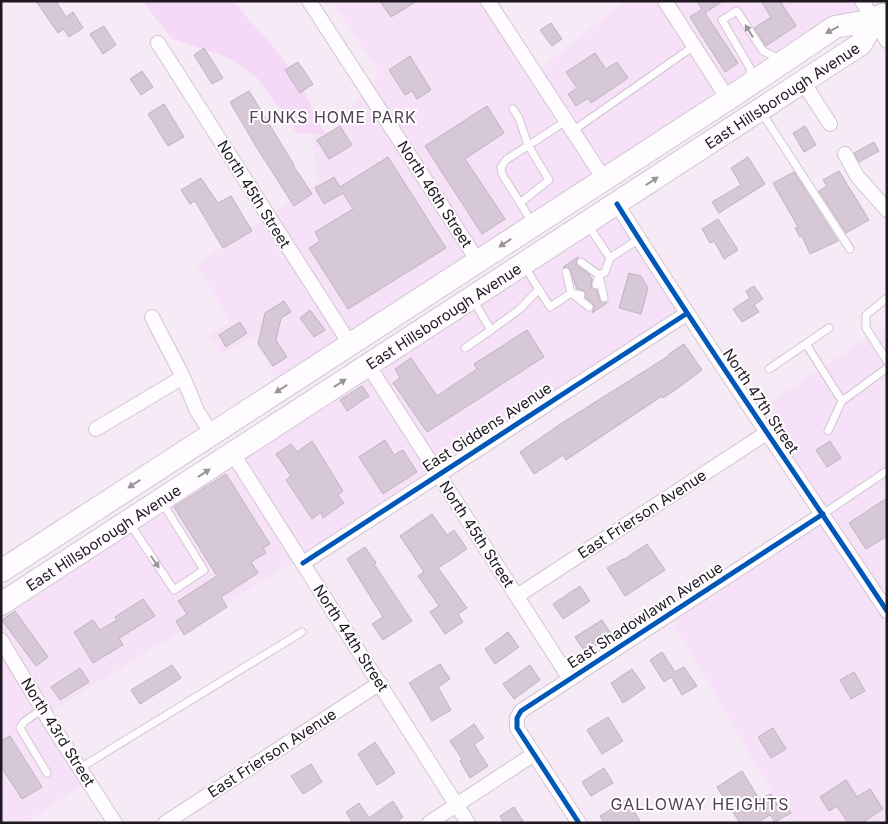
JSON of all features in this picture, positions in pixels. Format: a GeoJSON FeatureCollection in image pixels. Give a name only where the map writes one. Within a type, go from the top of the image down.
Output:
{"type":"FeatureCollection","features":[{"type":"Feature","properties":{"kind":"main road","name":"East Hillsborough Avenue"},"geometry":{"type":"LineString","coordinates":[[3,574],[212,434],[750,85],[835,27],[880,16]]}},
{"type":"Feature","properties":{"kind":"main road","name":"East Hillsborough Avenue"},"geometry":{"type":"LineString","coordinates":[[1,604],[861,44],[880,16]]}},
{"type":"Feature","properties":{"kind":"main road"},"geometry":{"type":"LineString","coordinates":[[617,204],[625,179],[705,127],[728,99]]}},
{"type":"Feature","properties":{"kind":"main road"},"geometry":{"type":"LineString","coordinates":[[523,264],[545,235],[596,199],[604,179]]}},
{"type":"Feature","properties":{"kind":"street","name":"North 46th Street"},"geometry":{"type":"LineString","coordinates":[[309,1],[478,261]]}},
{"type":"Feature","properties":{"kind":"street"},"geometry":{"type":"LineString","coordinates":[[488,1],[604,179]]}},
{"type":"Feature","properties":{"kind":"street"},"geometry":{"type":"LineString","coordinates":[[665,1],[728,99]]}},
{"type":"Feature","properties":{"kind":"street"},"geometry":{"type":"LineString","coordinates":[[862,1],[880,16],[887,41]]}},
{"type":"Feature","properties":{"kind":"street","name":"North 45th Street"},"geometry":{"type":"LineString","coordinates":[[158,43],[350,344]]}},
{"type":"Feature","properties":{"kind":"street"},"geometry":{"type":"LineString","coordinates":[[803,82],[830,124]]}},
{"type":"Feature","properties":{"kind":"street"},"geometry":{"type":"LineString","coordinates":[[844,154],[857,176],[887,210]]}},
{"type":"Feature","properties":{"kind":"street","name":"North 47th Street"},"geometry":{"type":"LineString","coordinates":[[617,204],[686,314],[768,432],[887,610]]}},
{"type":"Feature","properties":{"kind":"street","name":"East Giddens Avenue"},"geometry":{"type":"LineString","coordinates":[[303,563],[686,314]]}},
{"type":"Feature","properties":{"kind":"street"},"geometry":{"type":"LineString","coordinates":[[152,317],[197,410],[212,434]]}},
{"type":"Feature","properties":{"kind":"street","name":"North 45th Street"},"geometry":{"type":"LineString","coordinates":[[368,365],[570,679]]}},
{"type":"Feature","properties":{"kind":"street"},"geometry":{"type":"LineString","coordinates":[[96,429],[182,377]]}},
{"type":"Feature","properties":{"kind":"street","name":"East Frierson Avenue"},"geometry":{"type":"LineString","coordinates":[[517,596],[768,432]]}},
{"type":"Feature","properties":{"kind":"street","name":"North 44th Street"},"geometry":{"type":"LineString","coordinates":[[233,454],[468,823]]}},
{"type":"Feature","properties":{"kind":"street","name":"East Shadowlawn Avenue"},"geometry":{"type":"LineString","coordinates":[[534,754],[517,728],[517,718],[521,711],[823,514]]}},
{"type":"Feature","properties":{"kind":"street","name":"North 43rd Street"},"geometry":{"type":"LineString","coordinates":[[1,640],[42,709],[115,823]]}},
{"type":"Feature","properties":{"kind":"street","name":"East Frierson Avenue"},"geometry":{"type":"LineString","coordinates":[[165,823],[380,683]]}},
{"type":"Feature","properties":{"kind":"street"},"geometry":{"type":"LineString","coordinates":[[429,823],[534,754],[579,823]]}},
{"type":"Feature","properties":{"kind":"lane"},"geometry":{"type":"LineString","coordinates":[[750,85],[750,68],[722,20],[737,11],[763,51],[785,61]]}},
{"type":"Feature","properties":{"kind":"lane"},"geometry":{"type":"LineString","coordinates":[[534,225],[502,174],[501,167],[506,160],[528,145],[570,126],[694,46]]}},
{"type":"Feature","properties":{"kind":"lane"},"geometry":{"type":"LineString","coordinates":[[513,109],[519,118],[528,145],[548,180],[520,203]]}},
{"type":"Feature","properties":{"kind":"lane"},"geometry":{"type":"LineString","coordinates":[[760,110],[850,249]]}},
{"type":"Feature","properties":{"kind":"lane"},"geometry":{"type":"LineString","coordinates":[[587,223],[610,258]]}},
{"type":"Feature","properties":{"kind":"lane"},"geometry":{"type":"LineString","coordinates":[[589,274],[599,275],[605,272],[610,258],[639,239]]}},
{"type":"Feature","properties":{"kind":"lane"},"geometry":{"type":"LineString","coordinates":[[581,262],[599,275],[604,298]]}},
{"type":"Feature","properties":{"kind":"lane"},"geometry":{"type":"LineString","coordinates":[[523,264],[550,307],[571,293],[574,284]]}},
{"type":"Feature","properties":{"kind":"lane"},"geometry":{"type":"LineString","coordinates":[[566,272],[571,293],[589,307]]}},
{"type":"Feature","properties":{"kind":"lane"},"geometry":{"type":"LineString","coordinates":[[596,285],[599,275]]}},
{"type":"Feature","properties":{"kind":"lane"},"geometry":{"type":"LineString","coordinates":[[465,348],[520,310],[539,289]]}},
{"type":"Feature","properties":{"kind":"lane"},"geometry":{"type":"LineString","coordinates":[[571,293],[581,295]]}},
{"type":"Feature","properties":{"kind":"lane"},"geometry":{"type":"LineString","coordinates":[[472,298],[491,330]]}},
{"type":"Feature","properties":{"kind":"lane"},"geometry":{"type":"LineString","coordinates":[[887,298],[866,315],[866,328],[887,361]]}},
{"type":"Feature","properties":{"kind":"lane"},"geometry":{"type":"LineString","coordinates":[[769,369],[829,328]]}},
{"type":"Feature","properties":{"kind":"lane"},"geometry":{"type":"LineString","coordinates":[[806,344],[842,401]]}},
{"type":"Feature","properties":{"kind":"lane"},"geometry":{"type":"LineString","coordinates":[[828,431],[842,401],[887,368]]}},
{"type":"Feature","properties":{"kind":"lane"},"geometry":{"type":"LineString","coordinates":[[823,514],[887,471]]}},
{"type":"Feature","properties":{"kind":"lane"},"geometry":{"type":"LineString","coordinates":[[128,522],[174,590],[204,570],[161,500]]}},
{"type":"Feature","properties":{"kind":"lane"},"geometry":{"type":"LineString","coordinates":[[80,768],[302,632]]}},
{"type":"Feature","properties":{"kind":"lane"},"geometry":{"type":"LineString","coordinates":[[42,709],[24,722],[20,728],[47,773]]}},
{"type":"Feature","properties":{"kind":"shaded area"},"geometry":{"type":"Polygon","coordinates":[[[142,1],[233,1],[299,80],[325,134],[297,133],[258,79],[231,59],[171,38],[142,1]]]}},
{"type":"Feature","properties":{"kind":"shaded area"},"geometry":{"type":"Polygon","coordinates":[[[332,1],[480,1],[594,176],[479,250],[370,83],[379,72],[332,1]]]}},
{"type":"Feature","properties":{"kind":"shaded area"},"geometry":{"type":"Polygon","coordinates":[[[625,1],[657,1],[718,97],[605,169],[540,69],[625,1]]]}},
{"type":"Feature","properties":{"kind":"shaded area"},"geometry":{"type":"Polygon","coordinates":[[[673,1],[854,1],[862,15],[729,89],[673,1]]]}},
{"type":"Feature","properties":{"kind":"shaded area"},"geometry":{"type":"Polygon","coordinates":[[[362,94],[468,257],[349,331],[273,212],[317,183],[313,133],[325,134],[328,137],[362,94]]]}},
{"type":"Feature","properties":{"kind":"shaded area"},"geometry":{"type":"Polygon","coordinates":[[[617,216],[677,311],[440,464],[378,369],[617,216]]]}},
{"type":"Feature","properties":{"kind":"shaded area"},"geometry":{"type":"Polygon","coordinates":[[[262,220],[338,338],[275,378],[256,335],[221,354],[209,336],[229,323],[196,264],[262,220]]]}},
{"type":"Feature","properties":{"kind":"shaded area"},"geometry":{"type":"Polygon","coordinates":[[[887,325],[887,599],[760,409],[887,325]]]}},
{"type":"Feature","properties":{"kind":"shaded area"},"geometry":{"type":"Polygon","coordinates":[[[367,376],[429,471],[304,553],[243,458],[367,376]]]}},
{"type":"Feature","properties":{"kind":"shaded area"},"geometry":{"type":"Polygon","coordinates":[[[232,465],[294,562],[51,711],[1,627],[1,616],[232,465]]]}},
{"type":"Feature","properties":{"kind":"shaded area"},"geometry":{"type":"Polygon","coordinates":[[[821,524],[887,622],[887,823],[790,823],[672,621],[821,524]]]}},
{"type":"Feature","properties":{"kind":"shaded area"},"geometry":{"type":"Polygon","coordinates":[[[1,653],[83,785],[25,823],[1,823],[1,653]]]}},
{"type":"Feature","properties":{"kind":"building"},"geometry":{"type":"Polygon","coordinates":[[[36,1],[56,1],[66,17],[73,12],[83,28],[69,37],[64,29],[58,33],[36,1]]]}},
{"type":"Feature","properties":{"kind":"building"},"geometry":{"type":"Polygon","coordinates":[[[380,1],[417,1],[391,17],[380,1]]]}},
{"type":"Feature","properties":{"kind":"building"},"geometry":{"type":"Polygon","coordinates":[[[697,1],[723,1],[705,13],[738,63],[725,72],[690,17],[702,9],[697,1]]]}},
{"type":"Feature","properties":{"kind":"building"},"geometry":{"type":"Polygon","coordinates":[[[761,1],[780,1],[796,26],[766,46],[754,28],[771,17],[761,1]]]}},
{"type":"Feature","properties":{"kind":"building"},"geometry":{"type":"Polygon","coordinates":[[[551,23],[562,39],[552,46],[540,30],[551,23]]]}},
{"type":"Feature","properties":{"kind":"building"},"geometry":{"type":"Polygon","coordinates":[[[104,26],[116,45],[103,54],[90,34],[104,26]]]}},
{"type":"Feature","properties":{"kind":"building"},"geometry":{"type":"Polygon","coordinates":[[[204,48],[223,78],[212,84],[194,55],[204,48]]]}},
{"type":"Feature","properties":{"kind":"building"},"geometry":{"type":"Polygon","coordinates":[[[595,53],[606,69],[617,62],[628,78],[591,103],[588,98],[576,106],[568,94],[577,88],[566,72],[595,53]]]}},
{"type":"Feature","properties":{"kind":"building"},"geometry":{"type":"Polygon","coordinates":[[[410,56],[431,90],[417,99],[412,91],[405,95],[389,70],[410,56]]]}},
{"type":"Feature","properties":{"kind":"building"},"geometry":{"type":"Polygon","coordinates":[[[298,62],[313,84],[300,93],[285,70],[298,62]]]}},
{"type":"Feature","properties":{"kind":"building"},"geometry":{"type":"Polygon","coordinates":[[[142,71],[153,87],[141,95],[130,79],[142,71]]]}},
{"type":"Feature","properties":{"kind":"building"},"geometry":{"type":"Polygon","coordinates":[[[249,91],[312,194],[294,206],[230,102],[249,91]]]}},
{"type":"Feature","properties":{"kind":"building"},"geometry":{"type":"Polygon","coordinates":[[[164,104],[184,137],[168,146],[148,114],[164,104]]]}},
{"type":"Feature","properties":{"kind":"building"},"geometry":{"type":"Polygon","coordinates":[[[487,106],[504,133],[465,159],[505,219],[482,234],[425,146],[487,106]]]}},
{"type":"Feature","properties":{"kind":"building"},"geometry":{"type":"Polygon","coordinates":[[[340,126],[352,145],[329,159],[317,140],[340,126]]]}},
{"type":"Feature","properties":{"kind":"building"},"geometry":{"type":"Polygon","coordinates":[[[805,126],[816,145],[804,152],[793,133],[805,126]]]}},
{"type":"Feature","properties":{"kind":"building"},"geometry":{"type":"Polygon","coordinates":[[[874,142],[879,151],[859,162],[854,153],[874,142]]]}},
{"type":"Feature","properties":{"kind":"building"},"geometry":{"type":"Polygon","coordinates":[[[388,157],[446,248],[348,309],[309,248],[320,241],[315,232],[353,209],[343,193],[324,204],[315,188],[334,177],[340,187],[388,157]]]}},
{"type":"Feature","properties":{"kind":"building"},"geometry":{"type":"Polygon","coordinates":[[[748,157],[765,184],[719,213],[712,202],[741,185],[731,168],[748,157]]]}},
{"type":"Feature","properties":{"kind":"building"},"geometry":{"type":"Polygon","coordinates":[[[839,171],[869,220],[846,233],[819,191],[827,186],[823,180],[839,171]]]}},
{"type":"Feature","properties":{"kind":"building"},"geometry":{"type":"Polygon","coordinates":[[[794,172],[838,241],[810,254],[802,236],[800,237],[795,228],[798,227],[773,183],[794,172]]]}},
{"type":"Feature","properties":{"kind":"building"},"geometry":{"type":"Polygon","coordinates":[[[201,178],[218,203],[231,196],[252,231],[223,248],[195,201],[190,204],[181,190],[201,178]]]}},
{"type":"Feature","properties":{"kind":"building"},"geometry":{"type":"Polygon","coordinates":[[[718,219],[738,250],[724,259],[714,241],[710,243],[702,229],[718,219]]]}},
{"type":"Feature","properties":{"kind":"building"},"geometry":{"type":"Polygon","coordinates":[[[578,257],[576,265],[589,274],[592,279],[591,287],[597,290],[600,301],[607,303],[592,313],[594,305],[586,298],[585,291],[577,289],[570,269],[563,267],[578,257]]]}},
{"type":"Feature","properties":{"kind":"building"},"geometry":{"type":"Polygon","coordinates":[[[629,273],[641,276],[648,288],[641,314],[619,308],[629,273]]]}},
{"type":"Feature","properties":{"kind":"building"},"geometry":{"type":"Polygon","coordinates":[[[754,286],[763,299],[754,305],[759,312],[742,322],[733,309],[750,298],[746,291],[754,286]]]}},
{"type":"Feature","properties":{"kind":"building"},"geometry":{"type":"Polygon","coordinates":[[[284,301],[291,312],[281,318],[276,340],[287,357],[273,366],[258,344],[265,313],[284,301]]]}},
{"type":"Feature","properties":{"kind":"building"},"geometry":{"type":"Polygon","coordinates":[[[310,310],[325,330],[314,337],[300,318],[310,310]]]}},
{"type":"Feature","properties":{"kind":"building"},"geometry":{"type":"Polygon","coordinates":[[[240,322],[247,333],[226,347],[219,335],[240,322]]]}},
{"type":"Feature","properties":{"kind":"building"},"geometry":{"type":"Polygon","coordinates":[[[527,330],[544,357],[427,432],[393,383],[400,378],[395,369],[411,358],[437,396],[477,369],[474,364],[527,330]]]}},
{"type":"Feature","properties":{"kind":"building"},"geometry":{"type":"Polygon","coordinates":[[[684,344],[702,370],[663,398],[662,396],[566,460],[563,455],[534,474],[520,452],[684,344]]]}},
{"type":"Feature","properties":{"kind":"building"},"geometry":{"type":"Polygon","coordinates":[[[362,386],[369,396],[347,411],[340,400],[362,386]]]}},
{"type":"Feature","properties":{"kind":"building"},"geometry":{"type":"Polygon","coordinates":[[[385,440],[394,455],[403,450],[417,472],[383,494],[359,457],[385,440]]]}},
{"type":"Feature","properties":{"kind":"building"},"geometry":{"type":"Polygon","coordinates":[[[312,441],[343,491],[338,495],[344,503],[323,518],[321,512],[312,519],[286,480],[291,476],[276,454],[291,444],[297,452],[312,441]]]}},
{"type":"Feature","properties":{"kind":"building"},"geometry":{"type":"Polygon","coordinates":[[[830,441],[841,458],[827,467],[816,450],[830,441]]]}},
{"type":"Feature","properties":{"kind":"building"},"geometry":{"type":"Polygon","coordinates":[[[226,474],[270,544],[263,548],[266,553],[251,562],[258,573],[221,597],[227,607],[184,635],[176,621],[187,614],[178,601],[217,576],[174,507],[226,474]]]}},
{"type":"Feature","properties":{"kind":"building"},"geometry":{"type":"Polygon","coordinates":[[[887,498],[887,536],[866,549],[849,523],[887,498]]]}},
{"type":"Feature","properties":{"kind":"building"},"geometry":{"type":"Polygon","coordinates":[[[432,514],[447,535],[454,530],[467,549],[438,568],[467,608],[458,614],[463,622],[445,634],[430,612],[439,606],[418,576],[424,572],[400,536],[432,514]]]}},
{"type":"Feature","properties":{"kind":"building"},"geometry":{"type":"Polygon","coordinates":[[[647,544],[665,570],[625,596],[607,568],[647,544]]]}},
{"type":"Feature","properties":{"kind":"building"},"geometry":{"type":"Polygon","coordinates":[[[365,547],[376,563],[374,564],[412,621],[383,640],[372,624],[383,617],[347,559],[365,547]]]}},
{"type":"Feature","properties":{"kind":"building"},"geometry":{"type":"Polygon","coordinates":[[[580,586],[590,601],[563,619],[553,604],[580,586]]]}},
{"type":"Feature","properties":{"kind":"building"},"geometry":{"type":"Polygon","coordinates":[[[143,599],[155,616],[119,638],[123,645],[93,663],[74,632],[93,620],[100,630],[117,620],[115,617],[143,599]]]}},
{"type":"Feature","properties":{"kind":"building"},"geometry":{"type":"Polygon","coordinates":[[[15,611],[48,657],[36,666],[2,620],[15,611]]]}},
{"type":"Feature","properties":{"kind":"building"},"geometry":{"type":"Polygon","coordinates":[[[602,620],[612,635],[585,652],[575,637],[602,620]]]}},
{"type":"Feature","properties":{"kind":"building"},"geometry":{"type":"Polygon","coordinates":[[[508,632],[519,647],[495,664],[485,649],[508,632]]]}},
{"type":"Feature","properties":{"kind":"building"},"geometry":{"type":"Polygon","coordinates":[[[662,652],[675,672],[684,667],[697,686],[682,695],[671,677],[664,682],[650,660],[662,652]]]}},
{"type":"Feature","properties":{"kind":"building"},"geometry":{"type":"Polygon","coordinates":[[[440,664],[450,679],[438,687],[451,710],[432,721],[409,683],[440,664]]]}},
{"type":"Feature","properties":{"kind":"building"},"geometry":{"type":"Polygon","coordinates":[[[172,665],[181,678],[140,704],[131,690],[172,665]]]}},
{"type":"Feature","properties":{"kind":"building"},"geometry":{"type":"Polygon","coordinates":[[[530,665],[540,680],[514,699],[503,684],[530,665]]]}},
{"type":"Feature","properties":{"kind":"building"},"geometry":{"type":"Polygon","coordinates":[[[80,668],[89,682],[60,700],[51,687],[80,668]]]}},
{"type":"Feature","properties":{"kind":"building"},"geometry":{"type":"Polygon","coordinates":[[[632,669],[645,688],[623,703],[611,683],[632,669]]]}},
{"type":"Feature","properties":{"kind":"building"},"geometry":{"type":"Polygon","coordinates":[[[854,672],[865,691],[851,699],[840,680],[854,672]]]}},
{"type":"Feature","properties":{"kind":"building"},"geometry":{"type":"Polygon","coordinates":[[[608,717],[623,741],[602,754],[587,730],[608,717]]]}},
{"type":"Feature","properties":{"kind":"building"},"geometry":{"type":"Polygon","coordinates":[[[474,724],[484,738],[474,744],[488,766],[470,778],[460,761],[462,759],[450,741],[474,724]]]}},
{"type":"Feature","properties":{"kind":"building"},"geometry":{"type":"Polygon","coordinates":[[[773,728],[786,749],[771,758],[758,737],[773,728]]]}},
{"type":"Feature","properties":{"kind":"building"},"geometry":{"type":"Polygon","coordinates":[[[10,736],[42,787],[22,799],[1,767],[1,741],[10,736]]]}},
{"type":"Feature","properties":{"kind":"building"},"geometry":{"type":"Polygon","coordinates":[[[375,742],[395,773],[377,785],[358,754],[375,742]]]}},
{"type":"Feature","properties":{"kind":"building"},"geometry":{"type":"Polygon","coordinates":[[[311,764],[322,782],[303,794],[291,776],[311,764]]]}},
{"type":"Feature","properties":{"kind":"building"},"geometry":{"type":"Polygon","coordinates":[[[604,768],[613,783],[591,796],[582,782],[604,768]]]}},
{"type":"Feature","properties":{"kind":"building"},"geometry":{"type":"Polygon","coordinates":[[[742,771],[759,799],[771,794],[778,806],[784,803],[791,813],[775,822],[770,815],[757,823],[740,823],[717,787],[742,771]]]}},
{"type":"Feature","properties":{"kind":"building"},"geometry":{"type":"Polygon","coordinates":[[[846,780],[857,797],[870,789],[883,809],[862,823],[848,823],[837,806],[829,811],[820,797],[846,780]]]}},
{"type":"Feature","properties":{"kind":"building"},"geometry":{"type":"Polygon","coordinates":[[[627,799],[641,823],[604,823],[600,816],[627,799]]]}},
{"type":"Feature","properties":{"kind":"building"},"geometry":{"type":"Polygon","coordinates":[[[393,801],[403,817],[395,823],[353,823],[346,812],[359,803],[369,818],[393,801]]]}},
{"type":"Feature","properties":{"kind":"building"},"geometry":{"type":"Polygon","coordinates":[[[514,807],[524,823],[504,823],[500,816],[514,807]]]}},
{"type":"Feature","properties":{"kind":"cycle path"},"geometry":{"type":"LineString","coordinates":[[617,204],[716,358],[887,611]]}},
{"type":"Feature","properties":{"kind":"cycle path"},"geometry":{"type":"LineString","coordinates":[[303,563],[686,314]]}},
{"type":"Feature","properties":{"kind":"cycle path"},"geometry":{"type":"LineString","coordinates":[[579,823],[517,728],[517,718],[521,711],[823,514]]}},
{"type":"Feature","properties":{"kind":"district","name":"FUNKS HOME PARK"},"geometry":{"type":"Point","coordinates":[333,117]}},
{"type":"Feature","properties":{"kind":"district","name":"GALLOWAY HEIGHTS"},"geometry":{"type":"Point","coordinates":[700,804]}}]}
